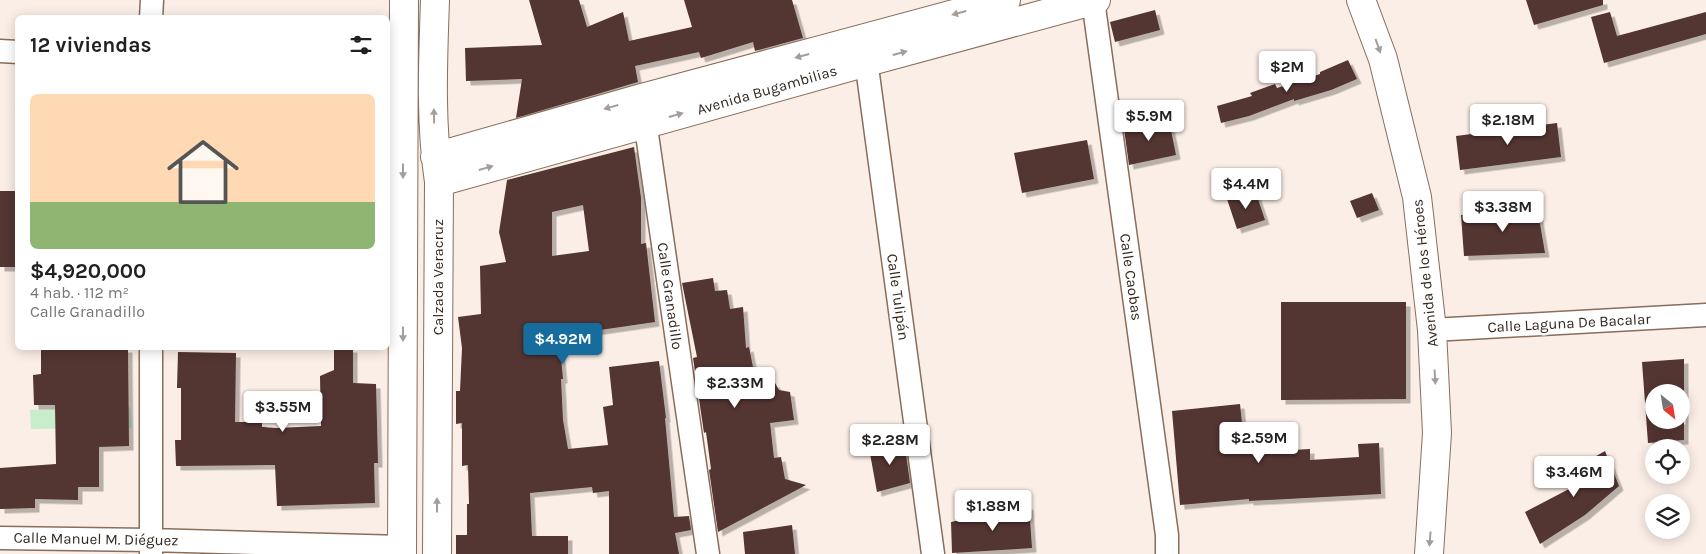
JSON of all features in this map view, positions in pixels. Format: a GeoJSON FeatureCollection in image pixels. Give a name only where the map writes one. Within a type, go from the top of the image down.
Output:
{"type":"FeatureCollection","features":[{"type":"Feature","properties":{"kind":"main road"},"geometry":{"type":"LineString","coordinates":[[402,550],[396,60],[404,0]]}},
{"type":"Feature","properties":{"kind":"main road","name":"Calzada Veracruz"},"geometry":{"type":"LineString","coordinates":[[435,0],[433,54],[437,169],[437,554]]}},
{"type":"Feature","properties":{"kind":"main road","name":"Avenida Bugambilias"},"geometry":{"type":"LineString","coordinates":[[865,51],[1006,0]]}},
{"type":"Feature","properties":{"kind":"main road","name":"Avenida Bugambilias"},"geometry":{"type":"LineString","coordinates":[[437,169],[865,51],[1094,0]]}},
{"type":"Feature","properties":{"kind":"main road","name":"Avenida de los Héroes"},"geometry":{"type":"LineString","coordinates":[[1361,0],[1383,60],[1417,197],[1432,330],[1437,433],[1429,554]]}},
{"type":"Feature","properties":{"kind":"street"},"geometry":{"type":"LineString","coordinates":[[152,0],[152,15]]}},
{"type":"Feature","properties":{"kind":"street","name":"Calle Caobas"},"geometry":{"type":"LineString","coordinates":[[1094,0],[1167,535],[1167,554]]}},
{"type":"Feature","properties":{"kind":"street"},"geometry":{"type":"LineString","coordinates":[[0,51],[15,52]]}},
{"type":"Feature","properties":{"kind":"street","name":"Calle Tulipán"},"geometry":{"type":"LineString","coordinates":[[865,51],[933,554]]}},
{"type":"Feature","properties":{"kind":"street"},"geometry":{"type":"LineString","coordinates":[[396,60],[433,54]]}},
{"type":"Feature","properties":{"kind":"street","name":"Calle Granadillo"},"geometry":{"type":"LineString","coordinates":[[643,111],[708,554]]}},
{"type":"Feature","properties":{"kind":"street","name":"Calle Laguna De Bacalar"},"geometry":{"type":"LineString","coordinates":[[1432,330],[1706,315]]}},
{"type":"Feature","properties":{"kind":"street"},"geometry":{"type":"LineString","coordinates":[[150,547],[151,350]]}},
{"type":"Feature","properties":{"kind":"street","name":"Calle Manuel M. Diéguez"},"geometry":{"type":"LineString","coordinates":[[0,538],[150,547],[402,550]]}},
{"type":"Feature","properties":{"kind":"green space"},"geometry":{"type":"Polygon","coordinates":[[[130,407],[132,428],[31,429],[30,410],[130,407]]]}},
{"type":"Feature","properties":{"kind":"building"},"geometry":{"type":"Polygon","coordinates":[[[529,0],[579,0],[587,27],[623,12],[629,41],[692,27],[684,0],[792,0],[803,38],[755,51],[753,42],[701,58],[699,52],[635,66],[638,82],[516,118],[522,79],[466,81],[465,48],[542,45],[529,0]]]}},
{"type":"Feature","properties":{"kind":"building"},"geometry":{"type":"Polygon","coordinates":[[[1526,0],[1603,0],[1603,5],[1534,25],[1526,0]]]}},
{"type":"Feature","properties":{"kind":"building"},"geometry":{"type":"Polygon","coordinates":[[[1155,10],[1160,30],[1115,42],[1110,22],[1155,10]]]}},
{"type":"Feature","properties":{"kind":"building"},"geometry":{"type":"Polygon","coordinates":[[[1610,12],[1617,36],[1706,12],[1706,34],[1604,63],[1591,17],[1610,12]]]}},
{"type":"Feature","properties":{"kind":"building"},"geometry":{"type":"Polygon","coordinates":[[[1348,60],[1357,79],[1331,90],[1294,101],[1294,99],[1249,116],[1221,123],[1217,106],[1252,96],[1250,93],[1275,84],[1277,88],[1320,74],[1320,72],[1348,60]]]}},
{"type":"Feature","properties":{"kind":"building"},"geometry":{"type":"Polygon","coordinates":[[[1169,120],[1176,155],[1129,165],[1124,129],[1169,120]]]}},
{"type":"Feature","properties":{"kind":"building"},"geometry":{"type":"Polygon","coordinates":[[[1557,123],[1561,157],[1460,170],[1456,136],[1557,123]]]}},
{"type":"Feature","properties":{"kind":"building"},"geometry":{"type":"Polygon","coordinates":[[[1087,140],[1094,179],[1022,193],[1014,153],[1087,140]]]}},
{"type":"Feature","properties":{"kind":"building"},"geometry":{"type":"Polygon","coordinates":[[[634,147],[641,198],[641,244],[646,243],[655,322],[559,336],[563,379],[561,379],[563,420],[568,449],[608,445],[603,407],[613,405],[609,367],[659,361],[666,418],[674,517],[689,516],[691,530],[675,533],[679,554],[609,554],[609,491],[593,493],[592,487],[530,493],[532,536],[568,536],[568,554],[456,554],[456,535],[467,535],[467,504],[469,504],[468,465],[462,466],[462,423],[456,424],[456,391],[460,391],[462,348],[458,317],[481,314],[480,266],[506,262],[499,232],[507,180],[634,147]],[[583,205],[552,212],[552,256],[589,251],[583,205]]]}},
{"type":"Feature","properties":{"kind":"building"},"geometry":{"type":"Polygon","coordinates":[[[1255,190],[1265,220],[1237,229],[1227,199],[1255,190]]]}},
{"type":"Feature","properties":{"kind":"building"},"geometry":{"type":"Polygon","coordinates":[[[0,191],[15,191],[15,267],[0,267],[0,191]]]}},
{"type":"Feature","properties":{"kind":"building"},"geometry":{"type":"Polygon","coordinates":[[[1372,193],[1379,210],[1357,218],[1350,201],[1372,193]]]}},
{"type":"Feature","properties":{"kind":"building"},"geometry":{"type":"Polygon","coordinates":[[[1537,206],[1545,253],[1464,256],[1461,215],[1537,206]]]}},
{"type":"Feature","properties":{"kind":"building"},"geometry":{"type":"Polygon","coordinates":[[[713,278],[715,291],[727,290],[730,309],[743,307],[746,348],[749,347],[757,387],[775,383],[779,390],[790,392],[794,420],[770,423],[774,458],[781,457],[785,479],[806,485],[718,532],[709,470],[711,469],[706,432],[704,433],[693,358],[697,357],[682,283],[713,278]]]}},
{"type":"Feature","properties":{"kind":"building"},"geometry":{"type":"Polygon","coordinates":[[[1281,302],[1406,302],[1406,399],[1281,400],[1281,302]]]}},
{"type":"Feature","properties":{"kind":"building"},"geometry":{"type":"Polygon","coordinates":[[[41,350],[128,350],[129,446],[99,447],[99,487],[78,487],[78,500],[35,499],[35,508],[0,509],[0,468],[56,464],[55,405],[34,405],[33,375],[41,374],[41,350]]]}},
{"type":"Feature","properties":{"kind":"building"},"geometry":{"type":"Polygon","coordinates":[[[334,350],[353,350],[353,383],[376,384],[378,463],[374,463],[375,503],[277,506],[275,465],[176,466],[175,440],[181,440],[181,388],[177,388],[178,352],[236,353],[235,422],[262,422],[262,427],[321,426],[320,376],[334,370],[334,350]]]}},
{"type":"Feature","properties":{"kind":"building"},"geometry":{"type":"Polygon","coordinates":[[[1684,359],[1684,384],[1645,384],[1645,402],[1642,362],[1684,359]]]}},
{"type":"Feature","properties":{"kind":"building"},"geometry":{"type":"Polygon","coordinates":[[[1240,404],[1245,453],[1310,449],[1310,460],[1359,457],[1358,444],[1379,443],[1381,494],[1249,501],[1249,499],[1180,505],[1172,411],[1240,404]]]}},
{"type":"Feature","properties":{"kind":"building"},"geometry":{"type":"Polygon","coordinates":[[[1647,429],[1684,429],[1684,439],[1648,439],[1647,429]]]}},
{"type":"Feature","properties":{"kind":"building"},"geometry":{"type":"Polygon","coordinates":[[[904,440],[910,483],[877,492],[869,448],[904,440]]]}},
{"type":"Feature","properties":{"kind":"building"},"geometry":{"type":"Polygon","coordinates":[[[1605,451],[1619,486],[1585,515],[1540,544],[1525,512],[1569,489],[1561,476],[1605,451]]]}},
{"type":"Feature","properties":{"kind":"building"},"geometry":{"type":"Polygon","coordinates":[[[1029,505],[1032,548],[952,553],[951,522],[1029,505]]]}},
{"type":"Feature","properties":{"kind":"building"},"geometry":{"type":"Polygon","coordinates":[[[792,525],[795,554],[745,554],[743,532],[792,525]]]}}]}
